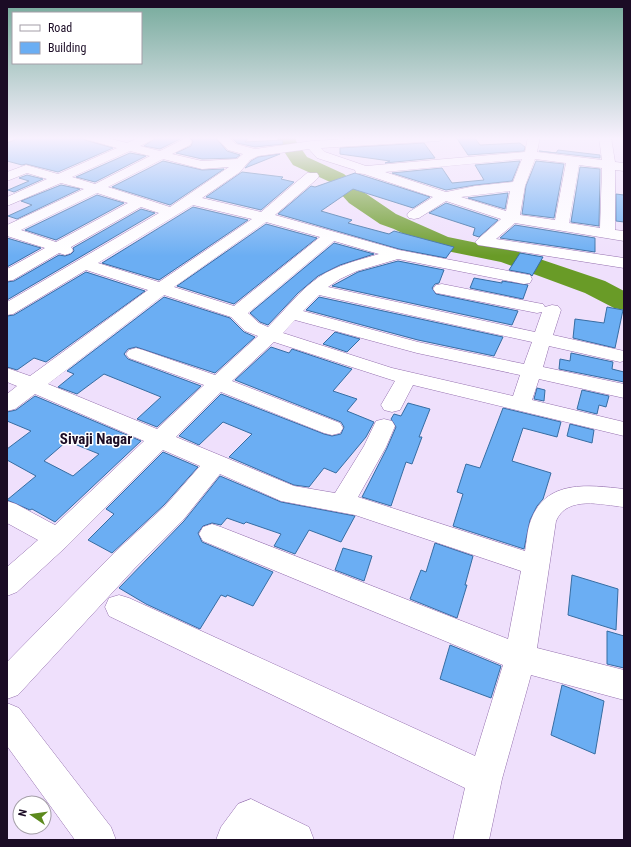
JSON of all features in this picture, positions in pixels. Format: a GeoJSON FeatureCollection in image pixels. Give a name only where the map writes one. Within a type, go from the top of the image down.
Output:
{"type":"FeatureCollection","features":[{"type":"Feature","properties":{"kind":"street"},"geometry":{"type":"LineString","coordinates":[[53,177],[96,188],[172,212]]}},
{"type":"Feature","properties":{"kind":"street"},"geometry":{"type":"LineString","coordinates":[[7,202],[61,177]]}},
{"type":"Feature","properties":{"kind":"street"},"geometry":{"type":"LineString","coordinates":[[7,231],[118,177]]}},
{"type":"Feature","properties":{"kind":"street"},"geometry":{"type":"LineString","coordinates":[[7,310],[172,212],[223,177]]}},
{"type":"Feature","properties":{"kind":"street"},"geometry":{"type":"LineString","coordinates":[[7,404],[162,288],[264,217],[311,177]]}},
{"type":"Feature","properties":{"kind":"street"},"geometry":{"type":"LineString","coordinates":[[382,177],[512,218],[624,236]]}},
{"type":"Feature","properties":{"kind":"street"},"geometry":{"type":"LineString","coordinates":[[465,177],[475,190]]}},
{"type":"Feature","properties":{"kind":"street"},"geometry":{"type":"LineString","coordinates":[[522,177],[518,186],[512,218],[483,242],[624,263]]}},
{"type":"Feature","properties":{"kind":"street"},"geometry":{"type":"LineString","coordinates":[[562,226],[570,177]]}},
{"type":"Feature","properties":{"kind":"street"},"geometry":{"type":"LineString","coordinates":[[607,233],[609,177]]}},
{"type":"Feature","properties":{"kind":"street"},"geometry":{"type":"LineString","coordinates":[[414,215],[444,196],[475,190],[518,186]]}},
{"type":"Feature","properties":{"kind":"street"},"geometry":{"type":"LineString","coordinates":[[191,200],[264,217],[397,254],[524,279]]}},
{"type":"Feature","properties":{"kind":"street"},"geometry":{"type":"LineString","coordinates":[[7,276],[139,202]]}},
{"type":"Feature","properties":{"kind":"street"},"geometry":{"type":"LineString","coordinates":[[7,231],[57,248],[89,262],[236,313],[252,327],[271,335],[387,374],[624,429]]}},
{"type":"Feature","properties":{"kind":"street"},"geometry":{"type":"LineString","coordinates":[[236,313],[332,235]]}},
{"type":"Feature","properties":{"kind":"street"},"geometry":{"type":"LineString","coordinates":[[7,584],[58,539],[217,383],[271,335],[316,288],[327,280],[345,271],[397,254]]}},
{"type":"Feature","properties":{"kind":"street"},"geometry":{"type":"LineString","coordinates":[[426,330],[454,264]]}},
{"type":"Feature","properties":{"kind":"street"},"geometry":{"type":"LineString","coordinates":[[316,288],[533,370],[624,390]]}},
{"type":"Feature","properties":{"kind":"street"},"geometry":{"type":"LineString","coordinates":[[442,290],[544,309],[543,338],[520,405]]}},
{"type":"Feature","properties":{"kind":"street"},"geometry":{"type":"LineString","coordinates":[[291,314],[426,330],[543,338],[623,350]]}},
{"type":"Feature","properties":{"kind":"street"},"geometry":{"type":"LineString","coordinates":[[136,354],[217,383],[332,428]]}},
{"type":"Feature","properties":{"kind":"street"},"geometry":{"type":"LineString","coordinates":[[7,374],[290,495],[356,506],[535,564]]}},
{"type":"Feature","properties":{"kind":"street"},"geometry":{"type":"LineString","coordinates":[[341,504],[375,447],[406,378]]}},
{"type":"Feature","properties":{"kind":"street"},"geometry":{"type":"LineString","coordinates":[[7,684],[124,561],[174,513],[215,464]]}},
{"type":"Feature","properties":{"kind":"street"},"geometry":{"type":"LineString","coordinates":[[471,840],[485,779],[520,658],[543,521],[549,508],[563,498],[583,494],[624,498]]}},
{"type":"Feature","properties":{"kind":"street"},"geometry":{"type":"LineString","coordinates":[[7,511],[58,539]]}},
{"type":"Feature","properties":{"kind":"street"},"geometry":{"type":"LineString","coordinates":[[212,534],[520,658],[624,685]]}},
{"type":"Feature","properties":{"kind":"street"},"geometry":{"type":"LineString","coordinates":[[119,607],[485,779]]}},
{"type":"Feature","properties":{"kind":"street"},"geometry":{"type":"LineString","coordinates":[[7,719],[98,840]]}},
{"type":"Feature","properties":{"kind":"street"},"geometry":{"type":"LineString","coordinates":[[234,840],[251,817],[296,840]]}},
{"type":"Feature","properties":{"kind":"building"},"geometry":{"type":"Polygon","coordinates":[[[33,177],[43,179],[14,192],[8,190],[29,181],[19,178],[33,177]]]}},
{"type":"Feature","properties":{"kind":"building"},"geometry":{"type":"Polygon","coordinates":[[[77,177],[106,177],[95,182],[77,177]]]}},
{"type":"Feature","properties":{"kind":"building"},"geometry":{"type":"Polygon","coordinates":[[[133,177],[213,177],[170,205],[112,187],[133,177]]]}},
{"type":"Feature","properties":{"kind":"building"},"geometry":{"type":"Polygon","coordinates":[[[235,177],[279,177],[283,177],[281,179],[294,182],[261,210],[206,197],[235,177]]]}},
{"type":"Feature","properties":{"kind":"building"},"geometry":{"type":"Polygon","coordinates":[[[345,177],[366,177],[430,197],[413,208],[353,189],[321,211],[352,220],[348,223],[389,234],[394,231],[454,247],[446,258],[399,249],[278,214],[311,186],[315,187],[345,177]]]}},
{"type":"Feature","properties":{"kind":"building"},"geometry":{"type":"Polygon","coordinates":[[[403,177],[448,177],[452,183],[484,180],[482,177],[514,177],[512,181],[446,190],[403,177]]]}},
{"type":"Feature","properties":{"kind":"building"},"geometry":{"type":"Polygon","coordinates":[[[530,177],[562,177],[554,218],[522,214],[526,186],[530,177]]]}},
{"type":"Feature","properties":{"kind":"building"},"geometry":{"type":"Polygon","coordinates":[[[578,177],[600,177],[599,226],[571,222],[578,177]]]}},
{"type":"Feature","properties":{"kind":"building"},"geometry":{"type":"Polygon","coordinates":[[[61,185],[80,189],[17,219],[8,216],[32,205],[21,201],[61,185]]]}},
{"type":"Feature","properties":{"kind":"building"},"geometry":{"type":"Polygon","coordinates":[[[508,193],[505,209],[468,198],[508,193]]]}},
{"type":"Feature","properties":{"kind":"building"},"geometry":{"type":"Polygon","coordinates":[[[616,194],[624,195],[624,222],[616,221],[616,194]]]}},
{"type":"Feature","properties":{"kind":"building"},"geometry":{"type":"Polygon","coordinates":[[[97,195],[124,203],[56,240],[25,230],[97,195]]]}},
{"type":"Feature","properties":{"kind":"building"},"geometry":{"type":"Polygon","coordinates":[[[446,203],[498,220],[479,237],[473,235],[475,228],[429,213],[446,203]]]}},
{"type":"Feature","properties":{"kind":"building"},"geometry":{"type":"Polygon","coordinates":[[[193,207],[248,220],[159,280],[102,263],[193,207]]]}},
{"type":"Feature","properties":{"kind":"building"},"geometry":{"type":"Polygon","coordinates":[[[141,209],[155,213],[7,300],[7,282],[14,281],[59,255],[65,256],[71,254],[74,251],[73,248],[141,209]]]}},
{"type":"Feature","properties":{"kind":"building"},"geometry":{"type":"Polygon","coordinates":[[[266,224],[317,238],[234,304],[177,286],[266,224]]]}},
{"type":"Feature","properties":{"kind":"building"},"geometry":{"type":"Polygon","coordinates":[[[515,225],[595,238],[595,252],[500,238],[515,225]]]}},
{"type":"Feature","properties":{"kind":"building"},"geometry":{"type":"Polygon","coordinates":[[[7,238],[41,248],[7,267],[7,238]]]}},
{"type":"Feature","properties":{"kind":"building"},"geometry":{"type":"Polygon","coordinates":[[[334,243],[374,254],[340,265],[318,276],[298,293],[268,325],[260,322],[250,313],[334,243]]]}},
{"type":"Feature","properties":{"kind":"building"},"geometry":{"type":"Polygon","coordinates":[[[520,253],[543,257],[532,276],[530,274],[509,270],[520,253]]]}},
{"type":"Feature","properties":{"kind":"building"},"geometry":{"type":"Polygon","coordinates":[[[398,261],[444,270],[439,283],[435,284],[432,288],[436,294],[518,311],[512,325],[332,286],[358,272],[398,261]]]}},
{"type":"Feature","properties":{"kind":"building"},"geometry":{"type":"Polygon","coordinates":[[[86,272],[145,291],[46,362],[34,358],[17,370],[7,367],[7,316],[14,315],[86,272]]]}},
{"type":"Feature","properties":{"kind":"building"},"geometry":{"type":"Polygon","coordinates":[[[474,278],[502,283],[502,281],[528,285],[523,299],[470,288],[474,278]]]}},
{"type":"Feature","properties":{"kind":"building"},"geometry":{"type":"Polygon","coordinates":[[[164,297],[230,318],[244,332],[255,337],[215,373],[136,347],[128,349],[124,354],[128,359],[201,386],[157,427],[137,419],[161,397],[104,374],[77,394],[58,387],[74,374],[67,371],[164,297]]]}},
{"type":"Feature","properties":{"kind":"building"},"geometry":{"type":"Polygon","coordinates":[[[319,297],[503,337],[494,356],[418,340],[306,310],[319,297]]]}},
{"type":"Feature","properties":{"kind":"building"},"geometry":{"type":"Polygon","coordinates":[[[607,307],[623,310],[615,348],[573,338],[575,319],[604,323],[607,307]]]}},
{"type":"Feature","properties":{"kind":"building"},"geometry":{"type":"Polygon","coordinates":[[[335,332],[360,339],[347,352],[323,344],[335,332]]]}},
{"type":"Feature","properties":{"kind":"building"},"geometry":{"type":"Polygon","coordinates":[[[271,347],[289,353],[292,349],[352,369],[333,391],[357,399],[347,411],[374,422],[366,437],[336,473],[324,468],[309,487],[294,485],[229,457],[252,434],[223,422],[199,445],[179,436],[221,394],[324,434],[332,436],[341,434],[344,427],[341,422],[235,380],[271,347]]]}},
{"type":"Feature","properties":{"kind":"building"},"geometry":{"type":"Polygon","coordinates":[[[571,353],[613,362],[612,369],[624,372],[624,382],[559,369],[560,359],[570,361],[571,353]]]}},
{"type":"Feature","properties":{"kind":"building"},"geometry":{"type":"Polygon","coordinates":[[[537,388],[545,390],[544,401],[534,399],[537,388]]]}},
{"type":"Feature","properties":{"kind":"building"},"geometry":{"type":"Polygon","coordinates":[[[582,390],[609,396],[606,407],[599,405],[597,414],[577,409],[582,390]]]}},
{"type":"Feature","properties":{"kind":"building"},"geometry":{"type":"Polygon","coordinates":[[[35,396],[141,441],[55,522],[32,509],[30,510],[7,500],[36,476],[7,460],[7,449],[31,431],[7,421],[7,412],[16,410],[35,396]],[[67,441],[44,461],[73,476],[99,454],[67,441]]]}},
{"type":"Feature","properties":{"kind":"building"},"geometry":{"type":"Polygon","coordinates":[[[408,403],[430,409],[419,437],[422,437],[412,464],[406,462],[391,506],[362,497],[396,427],[391,419],[394,414],[401,416],[408,403]]]}},
{"type":"Feature","properties":{"kind":"building"},"geometry":{"type":"Polygon","coordinates":[[[503,408],[561,422],[557,437],[523,428],[512,461],[551,473],[543,499],[537,506],[530,520],[524,549],[453,526],[463,494],[457,492],[466,464],[480,468],[503,408]]]}},
{"type":"Feature","properties":{"kind":"building"},"geometry":{"type":"Polygon","coordinates":[[[570,424],[594,430],[592,443],[567,436],[570,424]]]}},
{"type":"Feature","properties":{"kind":"building"},"geometry":{"type":"Polygon","coordinates":[[[163,452],[198,467],[164,505],[112,553],[88,540],[114,514],[106,509],[163,452]]]}},
{"type":"Feature","properties":{"kind":"building"},"geometry":{"type":"Polygon","coordinates":[[[220,476],[281,502],[355,516],[341,542],[309,530],[295,554],[274,546],[281,534],[246,522],[244,524],[227,518],[221,525],[212,523],[203,526],[198,533],[202,542],[273,572],[253,606],[227,595],[226,597],[221,595],[200,629],[146,604],[119,588],[184,521],[220,476]]]}},
{"type":"Feature","properties":{"kind":"building"},"geometry":{"type":"Polygon","coordinates":[[[435,543],[473,556],[465,585],[467,585],[457,618],[410,599],[421,570],[426,572],[435,543]]]}},
{"type":"Feature","properties":{"kind":"building"},"geometry":{"type":"Polygon","coordinates":[[[343,548],[372,556],[364,581],[335,570],[343,548]]]}},
{"type":"Feature","properties":{"kind":"building"},"geometry":{"type":"Polygon","coordinates":[[[572,575],[618,589],[616,630],[568,615],[572,575]]]}},
{"type":"Feature","properties":{"kind":"building"},"geometry":{"type":"Polygon","coordinates":[[[607,631],[624,636],[624,668],[607,664],[607,631]]]}},
{"type":"Feature","properties":{"kind":"building"},"geometry":{"type":"Polygon","coordinates":[[[450,645],[501,666],[491,698],[440,679],[450,645]]]}},
{"type":"Feature","properties":{"kind":"building"},"geometry":{"type":"Polygon","coordinates":[[[562,685],[604,701],[595,754],[551,735],[562,685]]]}},
{"type":"Feature","properties":{"kind":"waterway"},"geometry":{"type":"LineString","coordinates":[[334,177],[357,198],[388,219],[402,224],[441,243],[507,256],[595,287],[624,302]]}},
{"type":"Feature","properties":{"kind":"district","name":"Sivaji Nagar"},"geometry":{"type":"Point","coordinates":[96,439]}}]}
